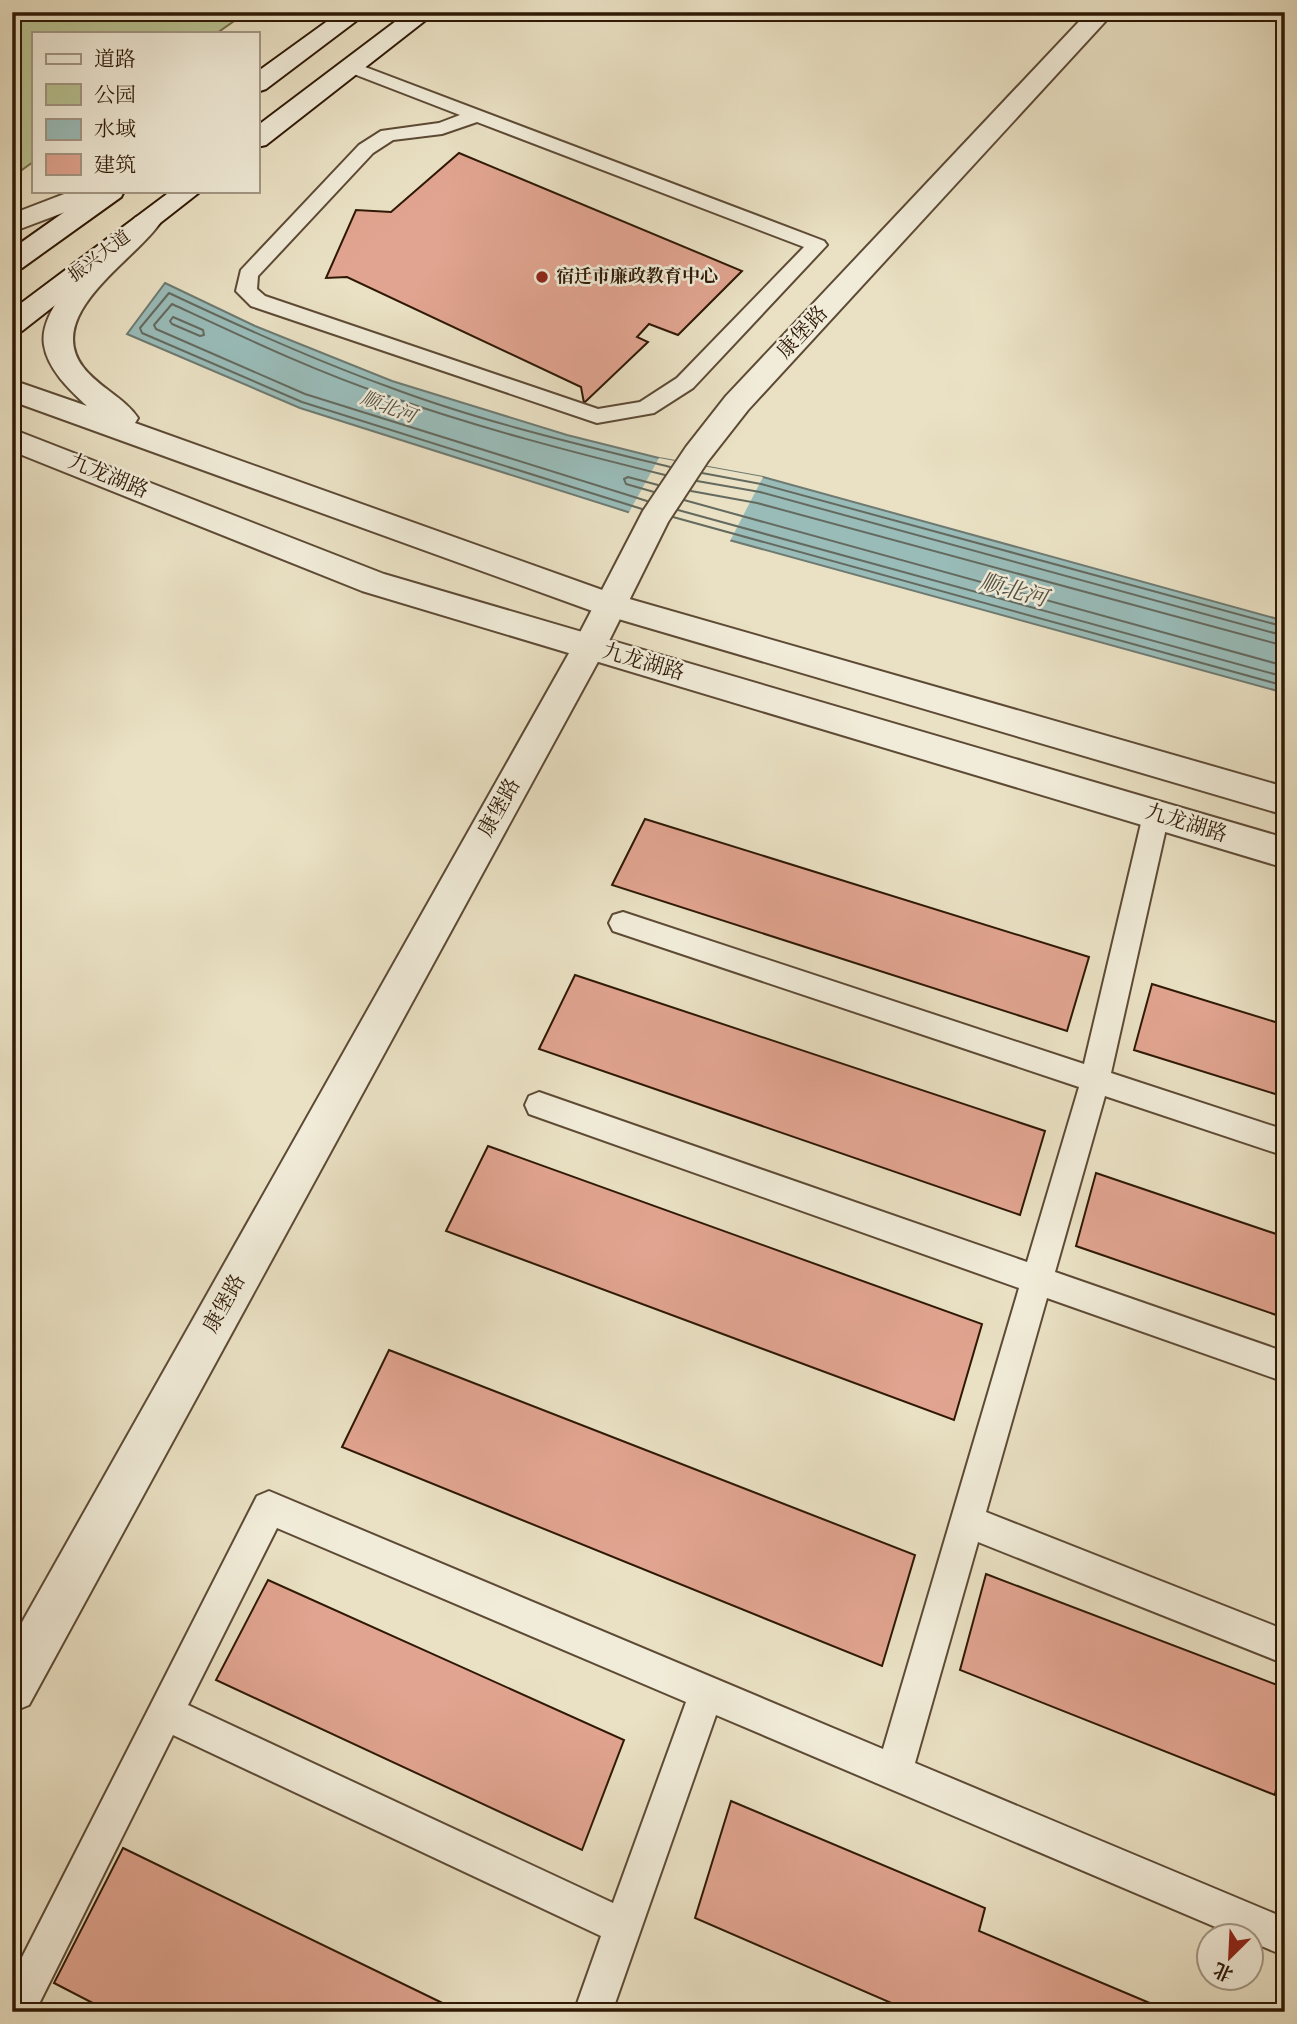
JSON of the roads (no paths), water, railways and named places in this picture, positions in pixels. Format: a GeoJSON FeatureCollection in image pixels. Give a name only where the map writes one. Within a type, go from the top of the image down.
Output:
{"type":"FeatureCollection","features":[{"type":"Feature","properties":{"kind":"street"},"geometry":{"type":"LineString","coordinates":[[259,84],[356,12]]}},
{"type":"Feature","properties":{"kind":"street"},"geometry":{"type":"LineString","coordinates":[[259,137],[424,12]]}},
{"type":"Feature","properties":{"kind":"street","name":"康堡路"},"geometry":{"type":"LineString","coordinates":[[12,1688],[589,647],[654,519],[697,454],[737,403],[1102,12]]}},
{"type":"Feature","properties":{"kind":"street"},"geometry":{"type":"LineString","coordinates":[[12,224],[92,192]]}},
{"type":"Feature","properties":{"kind":"street"},"geometry":{"type":"LineString","coordinates":[[12,262],[110,192]]}},
{"type":"Feature","properties":{"kind":"street","name":"振兴大道"},"geometry":{"type":"LineString","coordinates":[[12,324],[187,192]]}},
{"type":"Feature","properties":{"kind":"street"},"geometry":{"type":"LineString","coordinates":[[149,221],[61,318],[58,345],[71,373],[92,397],[159,443]]}},
{"type":"Feature","properties":{"kind":"street"},"geometry":{"type":"LineString","coordinates":[[12,390],[610,605],[1285,801]]}},
{"type":"Feature","properties":{"kind":"street","name":"九龙湖路"},"geometry":{"type":"LineString","coordinates":[[12,439],[373,583],[1285,853]]}},
{"type":"Feature","properties":{"kind":"street"},"geometry":{"type":"LineString","coordinates":[[12,455],[72,463]]}},
{"type":"Feature","properties":{"kind":"lane"},"geometry":{"type":"LineString","coordinates":[[352,67],[817,245],[685,383],[646,408],[597,416],[257,301],[246,291],[248,275],[366,149],[388,135],[442,128],[475,116]]}},
{"type":"Feature","properties":{"kind":"lane"},"geometry":{"type":"LineString","coordinates":[[894,1773],[1095,1080],[1156,815]]}},
{"type":"Feature","properties":{"kind":"lane"},"geometry":{"type":"LineString","coordinates":[[623,923],[1285,1143]]}},
{"type":"Feature","properties":{"kind":"lane"},"geometry":{"type":"LineString","coordinates":[[539,1105],[1285,1367]]}},
{"type":"Feature","properties":{"kind":"lane"},"geometry":{"type":"LineString","coordinates":[[15,2012],[269,1508],[1285,1937]]}},
{"type":"Feature","properties":{"kind":"lane"},"geometry":{"type":"LineString","coordinates":[[967,1521],[1285,1647]]}},
{"type":"Feature","properties":{"kind":"lane"},"geometry":{"type":"LineString","coordinates":[[593,2012],[706,1694]]}},
{"type":"Feature","properties":{"kind":"lane"},"geometry":{"type":"LineString","coordinates":[[166,1713],[623,1927]]}},
{"type":"Feature","properties":{"kind":"water","name":"顺北河"},"geometry":{"type":"Polygon","coordinates":[[[165,283],[255,326],[392,381],[567,435],[659,458],[763,477],[1285,621],[1285,693],[631,513],[300,408],[127,334],[165,283]]]}},
{"type":"Feature","properties":{"kind":"place","name":"宿迁市廉政教育中心"},"geometry":{"type":"Point","coordinates":[542,277]}}]}
